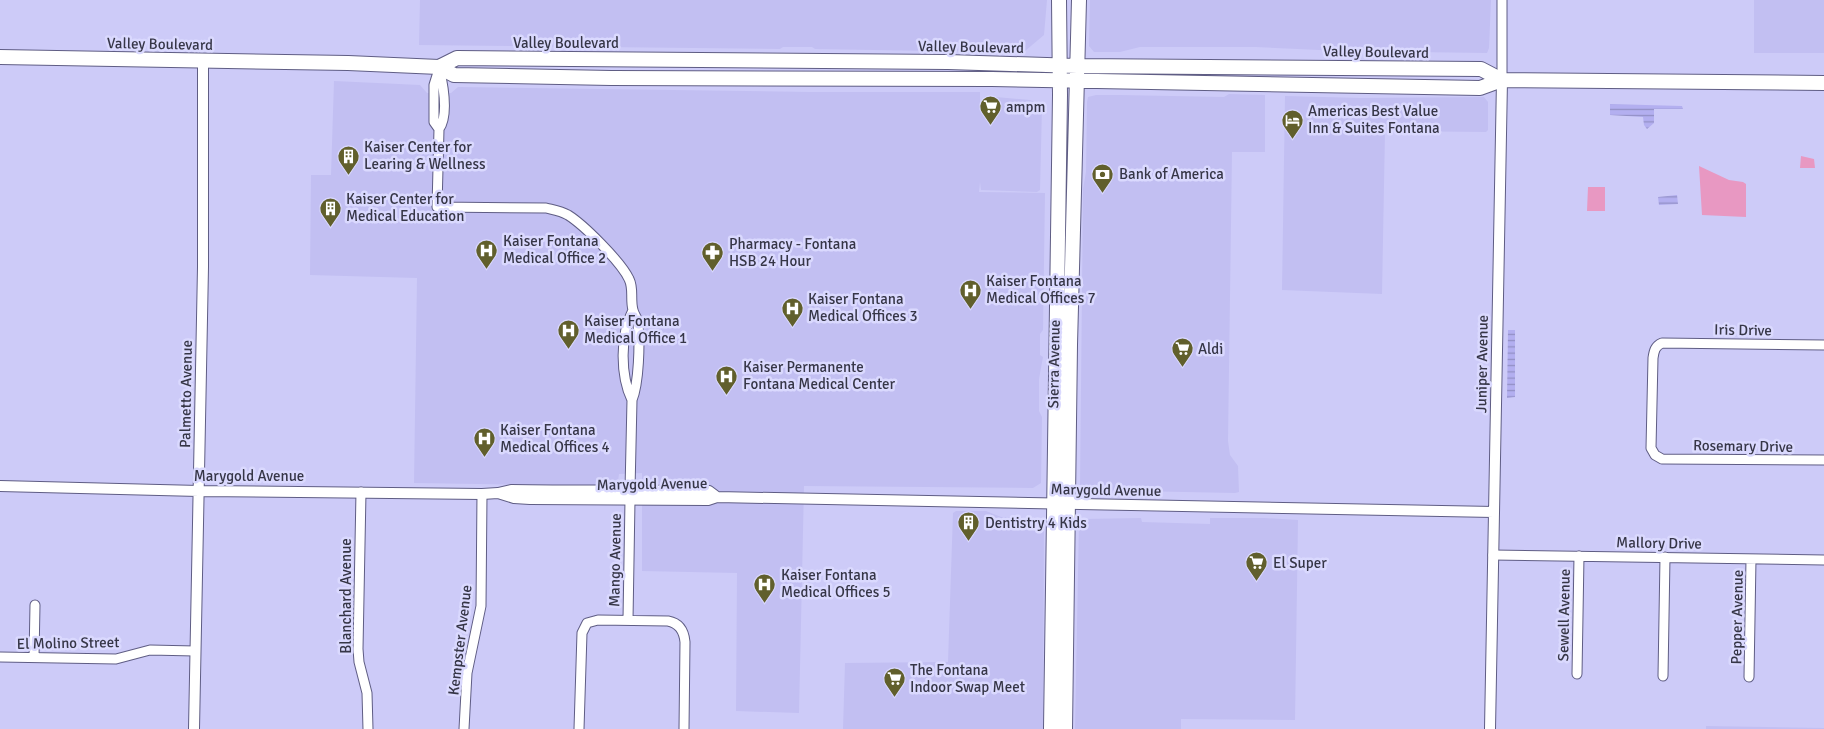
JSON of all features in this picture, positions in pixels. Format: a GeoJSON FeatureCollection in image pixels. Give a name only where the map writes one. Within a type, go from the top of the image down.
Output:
{"type":"FeatureCollection","features":[{"type":"Feature","properties":{"kind":"main road","name":"Sierra Avenue"},"geometry":{"type":"LineString","coordinates":[[1051,729],[1060,80],[1059,0]]}},
{"type":"Feature","properties":{"kind":"main road","name":"Sierra Avenue"},"geometry":{"type":"LineString","coordinates":[[1065,729],[1079,0]]}},
{"type":"Feature","properties":{"kind":"main road","name":"Valley Boulevard"},"geometry":{"type":"LineString","coordinates":[[0,57],[203,60],[439,67],[454,75],[640,78],[786,77],[1060,80],[1480,88],[1502,80],[1824,83]]}},
{"type":"Feature","properties":{"kind":"main road","name":"Valley Boulevard"},"geometry":{"type":"LineString","coordinates":[[439,67],[457,58],[948,62],[1077,66],[1481,69],[1502,80]]}},
{"type":"Feature","properties":{"kind":"main road"},"geometry":{"type":"LineString","coordinates":[[640,78],[675,67],[688,66],[698,60]]}},
{"type":"Feature","properties":{"kind":"main road"},"geometry":{"type":"LineString","coordinates":[[1051,693],[1059,695],[1059,729]]}},
{"type":"Feature","properties":{"kind":"street","name":"Juniper Avenue"},"geometry":{"type":"LineString","coordinates":[[1490,729],[1502,0]]}},
{"type":"Feature","properties":{"kind":"street","name":"Palmetto Avenue"},"geometry":{"type":"LineString","coordinates":[[194,729],[203,266],[203,60]]}},
{"type":"Feature","properties":{"kind":"street"},"geometry":{"type":"LineString","coordinates":[[439,67],[434,85],[434,122],[438,129],[437,206],[546,208],[562,212],[573,218],[596,240],[626,273],[632,288],[633,310],[638,321],[636,392],[632,400]]}},
{"type":"Feature","properties":{"kind":"street"},"geometry":{"type":"LineString","coordinates":[[632,400],[628,392],[624,372],[627,321],[633,310]]}},
{"type":"Feature","properties":{"kind":"street"},"geometry":{"type":"LineString","coordinates":[[625,337],[631,342],[633,359],[638,364]]}},
{"type":"Feature","properties":{"kind":"street","name":"Iris Drive"},"geometry":{"type":"LineString","coordinates":[[1662,459],[1655,455],[1651,448],[1653,358],[1656,347],[1662,343],[1824,345]]}},
{"type":"Feature","properties":{"kind":"street","name":"Mango Avenue"},"geometry":{"type":"LineString","coordinates":[[628,620],[632,400]]}},
{"type":"Feature","properties":{"kind":"street","name":"Rosemary Drive"},"geometry":{"type":"LineString","coordinates":[[1662,459],[1824,460]]}},
{"type":"Feature","properties":{"kind":"street","name":"Marygold Avenue"},"geometry":{"type":"LineString","coordinates":[[0,486],[199,491],[482,494],[511,490],[611,491],[630,495]]}},
{"type":"Feature","properties":{"kind":"street","name":"Blanchard Avenue"},"geometry":{"type":"LineString","coordinates":[[361,492],[358,649],[359,662],[367,693],[368,729]]}},
{"type":"Feature","properties":{"kind":"street","name":"Marygold Avenue"},"geometry":{"type":"LineString","coordinates":[[498,493],[514,498],[530,499],[547,494],[612,496],[641,494],[654,496],[947,500],[1068,505],[1494,512]]}},
{"type":"Feature","properties":{"kind":"street","name":"Kempster Avenue"},"geometry":{"type":"LineString","coordinates":[[464,729],[467,673],[480,606],[482,494]]}},
{"type":"Feature","properties":{"kind":"street","name":"Mallory Drive"},"geometry":{"type":"LineString","coordinates":[[1493,555],[1824,560]]}},
{"type":"Feature","properties":{"kind":"street","name":"Sewell Avenue"},"geometry":{"type":"LineString","coordinates":[[1577,674],[1579,556]]}},
{"type":"Feature","properties":{"kind":"street"},"geometry":{"type":"LineString","coordinates":[[1663,676],[1665,557]]}},
{"type":"Feature","properties":{"kind":"street","name":"Pepper Avenue"},"geometry":{"type":"LineString","coordinates":[[1749,677],[1751,558]]}},
{"type":"Feature","properties":{"kind":"street"},"geometry":{"type":"LineString","coordinates":[[34,657],[35,605]]}},
{"type":"Feature","properties":{"kind":"street"},"geometry":{"type":"LineString","coordinates":[[579,729],[581,638],[583,629],[587,623],[592,621],[628,620],[672,621],[684,634],[684,729]]}},
{"type":"Feature","properties":{"kind":"street","name":"El Molino Street"},"geometry":{"type":"LineString","coordinates":[[0,657],[116,658],[150,650],[195,651]]}},
{"type":"Feature","properties":{"kind":"shaded area"},"geometry":{"type":"Polygon","coordinates":[[[420,0],[1047,0],[1044,35],[1025,51],[991,52],[815,49],[812,47],[783,47],[780,49],[419,45],[420,0]]]}},
{"type":"Feature","properties":{"kind":"shaded area"},"geometry":{"type":"Polygon","coordinates":[[[1090,0],[1491,0],[1489,48],[1487,53],[1341,51],[1256,47],[1140,47],[1120,52],[1094,52],[1089,46],[1090,0]]]}},
{"type":"Feature","properties":{"kind":"shaded area"},"geometry":{"type":"Polygon","coordinates":[[[1754,0],[1824,0],[1824,53],[1754,53],[1754,0]]]}},
{"type":"Feature","properties":{"kind":"shaded area","name":"Kaiser Permanente Fontana Medical Center"},"geometry":{"type":"Polygon","coordinates":[[[334,81],[420,85],[427,93],[451,93],[458,87],[810,92],[980,92],[980,111],[985,96],[1030,100],[1042,106],[1040,190],[1037,192],[981,190],[980,182],[979,192],[1045,193],[1043,330],[1040,334],[1040,355],[1043,357],[1039,379],[1039,411],[1042,417],[1041,483],[1033,488],[804,486],[799,713],[736,711],[737,573],[642,571],[642,473],[619,474],[618,481],[610,486],[414,483],[417,278],[310,275],[311,175],[331,175],[334,81]]]}},
{"type":"Feature","properties":{"kind":"shaded area"},"geometry":{"type":"Polygon","coordinates":[[[1229,94],[1265,95],[1265,152],[1232,152],[1228,441],[1230,455],[1238,466],[1239,492],[1083,490],[1080,488],[1083,189],[1086,172],[1088,97],[1119,95],[1224,97],[1229,94]]]}},
{"type":"Feature","properties":{"kind":"shaded area"},"geometry":{"type":"Polygon","coordinates":[[[1285,96],[1361,98],[1484,97],[1488,102],[1488,130],[1486,132],[1385,131],[1382,294],[1282,290],[1285,96]]]}},
{"type":"Feature","properties":{"kind":"shaded area"},"geometry":{"type":"Polygon","coordinates":[[[1610,104],[1682,106],[1683,109],[1654,109],[1654,123],[1647,129],[1644,125],[1643,117],[1610,115],[1610,104]]]}},
{"type":"Feature","properties":{"kind":"shaded area"},"geometry":{"type":"Polygon","coordinates":[[[1801,156],[1814,159],[1815,168],[1800,168],[1801,156]]]}},
{"type":"Feature","properties":{"kind":"shaded area"},"geometry":{"type":"Polygon","coordinates":[[[1699,166],[1729,180],[1746,184],[1746,217],[1702,215],[1699,166]]]}},
{"type":"Feature","properties":{"kind":"shaded area"},"geometry":{"type":"Polygon","coordinates":[[[1588,187],[1605,187],[1605,211],[1587,211],[1588,187]]]}},
{"type":"Feature","properties":{"kind":"shaded area"},"geometry":{"type":"Polygon","coordinates":[[[1677,195],[1678,204],[1659,205],[1658,197],[1677,195]]]}},
{"type":"Feature","properties":{"kind":"shaded area"},"geometry":{"type":"Polygon","coordinates":[[[1508,330],[1515,330],[1515,397],[1507,398],[1508,330]]]}},
{"type":"Feature","properties":{"kind":"shaded area"},"geometry":{"type":"Polygon","coordinates":[[[956,511],[986,511],[1001,517],[1038,518],[1044,523],[1043,729],[843,729],[845,663],[948,662],[953,513],[956,511]]]}},
{"type":"Feature","properties":{"kind":"shaded area"},"geometry":{"type":"Polygon","coordinates":[[[1141,518],[1142,522],[1210,524],[1210,518],[1298,520],[1295,720],[1181,719],[1181,729],[1075,729],[1079,522],[1083,519],[1141,518]]]}},
{"type":"Feature","properties":{"kind":"shaded area"},"geometry":{"type":"Polygon","coordinates":[[[1706,726],[1824,728],[1824,729],[1706,729],[1706,726]]]}},
{"type":"Feature","properties":{"kind":"place","name":"ampm"},"geometry":{"type":"Point","coordinates":[990,126]}},
{"type":"Feature","properties":{"kind":"place","name":"Americas Best Value Inn & Suites Fontana"},"geometry":{"type":"Point","coordinates":[1292,139]}},
{"type":"Feature","properties":{"kind":"place","name":"Kaiser Center for Learing & Wellness"},"geometry":{"type":"Point","coordinates":[348,175]}},
{"type":"Feature","properties":{"kind":"place","name":"Bank of America"},"geometry":{"type":"Point","coordinates":[1103,193]}},
{"type":"Feature","properties":{"kind":"place","name":"Kaiser Center for Medical Education"},"geometry":{"type":"Point","coordinates":[330,227]}},
{"type":"Feature","properties":{"kind":"place","name":"Kaiser Fontana Medical Office 2"},"geometry":{"type":"Point","coordinates":[487,269]}},
{"type":"Feature","properties":{"kind":"place","name":"Pharmacy - Fontana HSB 24 Hour"},"geometry":{"type":"Point","coordinates":[713,272]}},
{"type":"Feature","properties":{"kind":"place","name":"Kaiser Fontana Medical Offices 7"},"geometry":{"type":"Point","coordinates":[970,309]}},
{"type":"Feature","properties":{"kind":"place","name":"Kaiser Fontana Medical Offices 3"},"geometry":{"type":"Point","coordinates":[792,327]}},
{"type":"Feature","properties":{"kind":"place","name":"Kaiser Fontana Medical Office 1"},"geometry":{"type":"Point","coordinates":[568,349]}},
{"type":"Feature","properties":{"kind":"place","name":"Aldi"},"geometry":{"type":"Point","coordinates":[1182,368]}},
{"type":"Feature","properties":{"kind":"place","name":"Kaiser Permanente Fontana Medical Center"},"geometry":{"type":"Point","coordinates":[727,395]}},
{"type":"Feature","properties":{"kind":"place","name":"Kaiser Fontana Medical Offices 4"},"geometry":{"type":"Point","coordinates":[484,458]}},
{"type":"Feature","properties":{"kind":"place","name":"Dentistry 4 Kids"},"geometry":{"type":"Point","coordinates":[969,542]}},
{"type":"Feature","properties":{"kind":"place","name":"El Super"},"geometry":{"type":"Point","coordinates":[1257,582]}},
{"type":"Feature","properties":{"kind":"place","name":"Kaiser Fontana Medical Offices 5"},"geometry":{"type":"Point","coordinates":[765,603]}},
{"type":"Feature","properties":{"kind":"place","name":"The Fontana Indoor Swap Meet"},"geometry":{"type":"Point","coordinates":[894,698]}}]}
